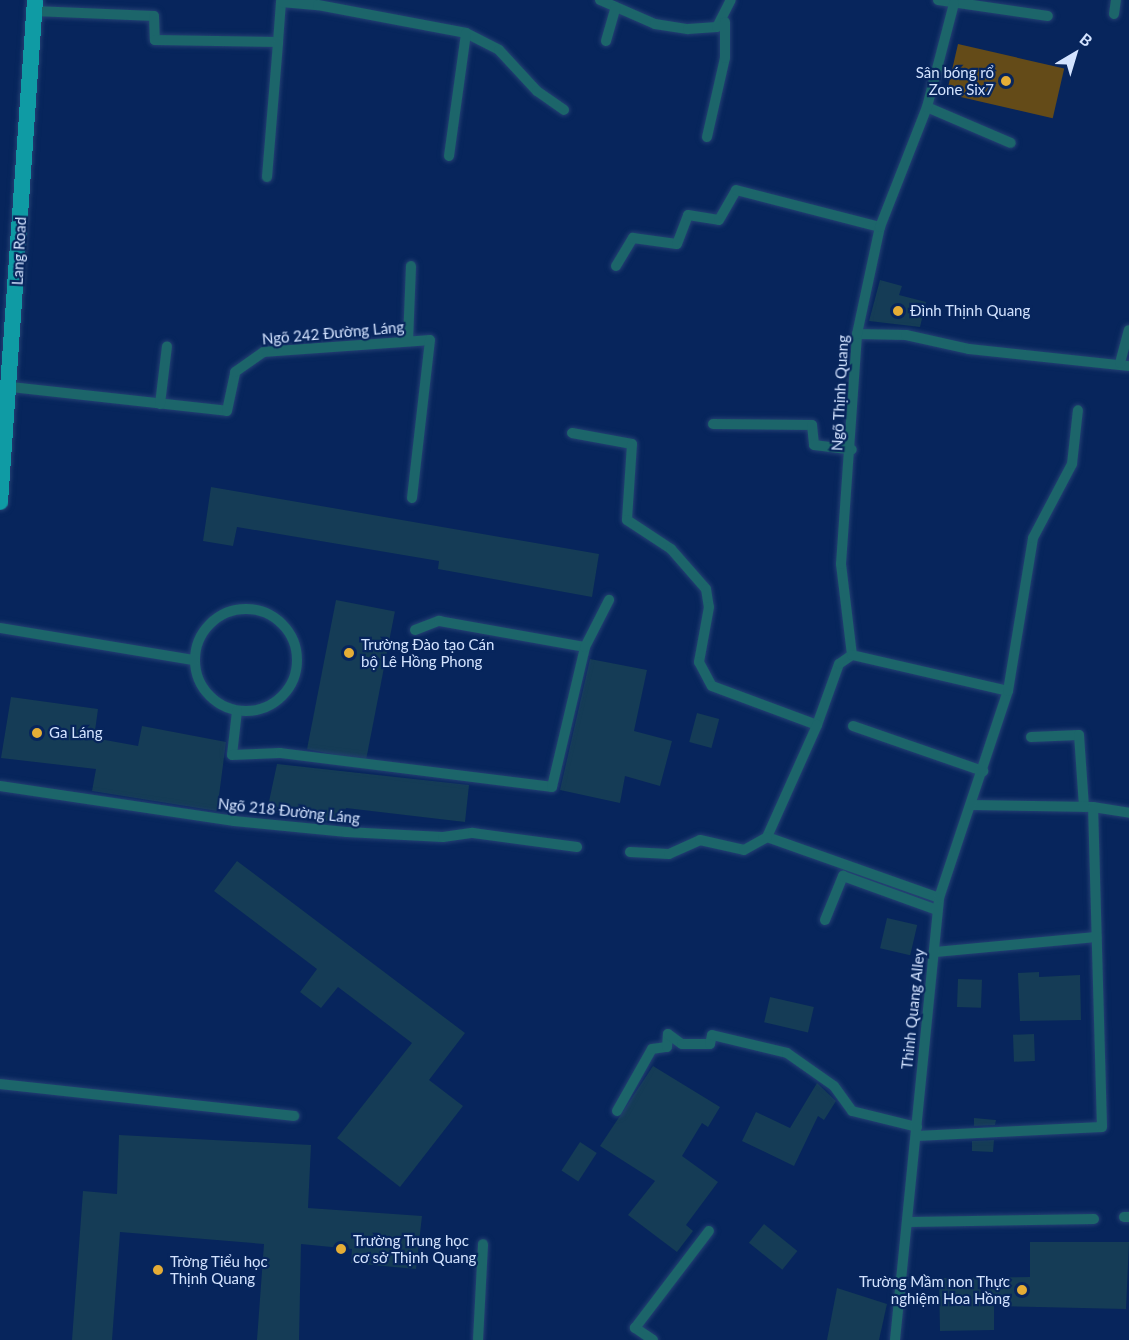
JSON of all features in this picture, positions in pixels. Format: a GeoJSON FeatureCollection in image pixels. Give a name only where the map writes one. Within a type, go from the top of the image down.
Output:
{"type":"FeatureCollection","features":[{"type":"Feature","properties":{"kind":"main road","name":"Lang Road"},"geometry":{"type":"LineString","coordinates":[[0,502],[11,387],[34,5]]}},
{"type":"Feature","properties":{"kind":"lane"},"geometry":{"type":"LineString","coordinates":[[600,0],[672,29],[724,22]]}},
{"type":"Feature","properties":{"kind":"lane"},"geometry":{"type":"LineString","coordinates":[[707,136],[725,58],[724,22],[731,0]]}},
{"type":"Feature","properties":{"kind":"lane"},"geometry":{"type":"LineString","coordinates":[[938,0],[1048,16]]}},
{"type":"Feature","properties":{"kind":"lane"},"geometry":{"type":"LineString","coordinates":[[1114,14],[1116,0]]}},
{"type":"Feature","properties":{"kind":"lane"},"geometry":{"type":"LineString","coordinates":[[267,177],[281,2],[466,33],[499,50],[537,91],[564,110]]}},
{"type":"Feature","properties":{"kind":"lane","name":"Ngõ Thịnh Quang"},"geometry":{"type":"LineString","coordinates":[[852,656],[841,564],[852,450],[857,334],[880,227],[927,107],[954,3]]}},
{"type":"Feature","properties":{"kind":"lane"},"geometry":{"type":"LineString","coordinates":[[34,5],[154,16],[155,40],[278,42]]}},
{"type":"Feature","properties":{"kind":"lane"},"geometry":{"type":"LineString","coordinates":[[606,41],[616,7]]}},
{"type":"Feature","properties":{"kind":"lane"},"geometry":{"type":"LineString","coordinates":[[449,156],[466,33]]}},
{"type":"Feature","properties":{"kind":"lane"},"geometry":{"type":"LineString","coordinates":[[927,107],[1011,143]]}},
{"type":"Feature","properties":{"kind":"lane"},"geometry":{"type":"LineString","coordinates":[[616,266],[633,238],[677,244],[688,215],[719,220],[735,190],[880,227]]}},
{"type":"Feature","properties":{"kind":"lane"},"geometry":{"type":"LineString","coordinates":[[408,341],[411,266]]}},
{"type":"Feature","properties":{"kind":"lane"},"geometry":{"type":"LineString","coordinates":[[857,334],[906,335],[1074,362],[1124,364],[1129,330]]}},
{"type":"Feature","properties":{"kind":"lane","name":"Ngõ 242 Đường Láng"},"geometry":{"type":"LineString","coordinates":[[11,387],[228,411],[235,372],[264,352],[430,340],[412,498]]}},
{"type":"Feature","properties":{"kind":"lane"},"geometry":{"type":"LineString","coordinates":[[160,404],[167,346]]}},
{"type":"Feature","properties":{"kind":"lane","name":"Thinh Quang Alley"},"geometry":{"type":"LineString","coordinates":[[895,1340],[910,1222],[916,1131],[939,898],[972,805],[1008,691],[1033,538],[1072,464],[1078,410]]}},
{"type":"Feature","properties":{"kind":"lane"},"geometry":{"type":"LineString","coordinates":[[713,424],[812,425],[814,445],[852,450]]}},
{"type":"Feature","properties":{"kind":"lane"},"geometry":{"type":"LineString","coordinates":[[572,434],[632,444],[627,520],[671,549],[706,589],[709,607],[699,662],[712,686],[817,725]]}},
{"type":"Feature","properties":{"kind":"lane"},"geometry":{"type":"LineString","coordinates":[[237,711],[232,755],[280,753],[552,787],[585,646],[609,600]]}},
{"type":"Feature","properties":{"kind":"lane"},"geometry":{"type":"LineString","coordinates":[[232,610],[264,612],[279,621],[296,649],[293,682],[270,706],[237,711],[206,693],[194,660],[204,629],[232,610]]}},
{"type":"Feature","properties":{"kind":"lane"},"geometry":{"type":"LineString","coordinates":[[415,630],[439,621],[585,646]]}},
{"type":"Feature","properties":{"kind":"lane"},"geometry":{"type":"LineString","coordinates":[[0,628],[194,660]]}},
{"type":"Feature","properties":{"kind":"lane"},"geometry":{"type":"LineString","coordinates":[[630,852],[669,854],[700,840],[744,850],[767,837],[817,725],[839,664],[852,656],[1008,691]]}},
{"type":"Feature","properties":{"kind":"lane"},"geometry":{"type":"LineString","coordinates":[[853,726],[983,771]]}},
{"type":"Feature","properties":{"kind":"lane"},"geometry":{"type":"LineString","coordinates":[[617,1111],[652,1049],[667,1047],[668,1035],[682,1044],[710,1044],[712,1035],[787,1053],[834,1086],[852,1111],[916,1131],[1102,1127],[1096,937],[1088,807],[1079,735],[1031,737]]}},
{"type":"Feature","properties":{"kind":"lane","name":"Ngõ 218 Đường Láng"},"geometry":{"type":"LineString","coordinates":[[0,786],[234,821],[346,832],[443,837],[473,833],[577,847]]}},
{"type":"Feature","properties":{"kind":"lane"},"geometry":{"type":"LineString","coordinates":[[972,805],[1088,807],[1129,813]]}},
{"type":"Feature","properties":{"kind":"lane"},"geometry":{"type":"LineString","coordinates":[[767,837],[939,898]]}},
{"type":"Feature","properties":{"kind":"lane"},"geometry":{"type":"LineString","coordinates":[[825,920],[843,876],[937,910]]}},
{"type":"Feature","properties":{"kind":"lane"},"geometry":{"type":"LineString","coordinates":[[934,952],[1096,937]]}},
{"type":"Feature","properties":{"kind":"lane"},"geometry":{"type":"LineString","coordinates":[[0,1084],[294,1116]]}},
{"type":"Feature","properties":{"kind":"lane"},"geometry":{"type":"LineString","coordinates":[[910,1222],[1094,1219]]}},
{"type":"Feature","properties":{"kind":"lane"},"geometry":{"type":"LineString","coordinates":[[653,1340],[635,1328],[710,1231]]}},
{"type":"Feature","properties":{"kind":"lane"},"geometry":{"type":"LineString","coordinates":[[478,1340],[483,1244]]}},
{"type":"Feature","properties":{"kind":"shaded area","name":"Sân bóng rổ Zone Six7"},"geometry":{"type":"Polygon","coordinates":[[[958,44],[1064,69],[1053,118],[947,94],[958,44]]]}},
{"type":"Feature","properties":{"kind":"building","name":"Đình Thịnh Quang"},"geometry":{"type":"Polygon","coordinates":[[[880,280],[902,286],[899,295],[926,302],[920,327],[869,321],[880,280]]]}},
{"type":"Feature","properties":{"kind":"building"},"geometry":{"type":"Polygon","coordinates":[[[211,487],[599,554],[592,597],[438,569],[439,561],[237,527],[233,546],[203,541],[211,487]]]}},
{"type":"Feature","properties":{"kind":"building"},"geometry":{"type":"Polygon","coordinates":[[[336,600],[395,611],[366,761],[307,749],[336,600]]]}},
{"type":"Feature","properties":{"kind":"building"},"geometry":{"type":"Polygon","coordinates":[[[590,659],[647,670],[634,731],[672,741],[660,786],[625,776],[620,803],[560,790],[590,659]]]}},
{"type":"Feature","properties":{"kind":"building"},"geometry":{"type":"Polygon","coordinates":[[[11,697],[98,709],[94,738],[138,746],[142,726],[226,742],[217,811],[92,791],[96,769],[1,758],[11,697]]]}},
{"type":"Feature","properties":{"kind":"building"},"geometry":{"type":"Polygon","coordinates":[[[697,713],[719,719],[711,748],[689,742],[697,713]]]}},
{"type":"Feature","properties":{"kind":"building"},"geometry":{"type":"Polygon","coordinates":[[[277,764],[469,785],[465,822],[346,808],[343,824],[267,811],[277,764]]]}},
{"type":"Feature","properties":{"kind":"building"},"geometry":{"type":"Polygon","coordinates":[[[237,861],[465,1033],[429,1080],[463,1106],[400,1187],[337,1138],[412,1043],[338,987],[321,1008],[300,992],[317,969],[214,891],[237,861]]]}},
{"type":"Feature","properties":{"kind":"building"},"geometry":{"type":"Polygon","coordinates":[[[887,918],[917,925],[910,955],[880,948],[887,918]]]}},
{"type":"Feature","properties":{"kind":"building"},"geometry":{"type":"Polygon","coordinates":[[[1039,972],[1039,977],[1080,975],[1081,1020],[1020,1021],[1018,973],[1039,972]]]}},
{"type":"Feature","properties":{"kind":"building"},"geometry":{"type":"Polygon","coordinates":[[[958,979],[982,980],[981,1008],[957,1007],[958,979]]]}},
{"type":"Feature","properties":{"kind":"building"},"geometry":{"type":"Polygon","coordinates":[[[770,997],[814,1007],[808,1032],[764,1022],[770,997]]]}},
{"type":"Feature","properties":{"kind":"building"},"geometry":{"type":"Polygon","coordinates":[[[1034,1034],[1035,1061],[1014,1062],[1013,1035],[1034,1034]]]}},
{"type":"Feature","properties":{"kind":"building"},"geometry":{"type":"Polygon","coordinates":[[[653,1066],[720,1107],[708,1127],[702,1123],[682,1156],[718,1182],[686,1225],[693,1231],[677,1252],[628,1215],[655,1181],[600,1146],[653,1066]]]}},
{"type":"Feature","properties":{"kind":"building"},"geometry":{"type":"Polygon","coordinates":[[[817,1083],[836,1101],[824,1120],[818,1116],[794,1166],[742,1141],[756,1112],[790,1128],[817,1083]]]}},
{"type":"Feature","properties":{"kind":"building"},"geometry":{"type":"Polygon","coordinates":[[[974,1118],[996,1120],[995,1125],[974,1126],[974,1118]]]}},
{"type":"Feature","properties":{"kind":"building"},"geometry":{"type":"Polygon","coordinates":[[[119,1135],[311,1145],[308,1208],[422,1216],[416,1269],[351,1263],[352,1249],[301,1244],[299,1340],[257,1340],[264,1244],[120,1232],[112,1340],[72,1340],[83,1191],[117,1194],[119,1135]]]}},
{"type":"Feature","properties":{"kind":"building"},"geometry":{"type":"Polygon","coordinates":[[[994,1140],[993,1152],[972,1151],[972,1141],[994,1140]]]}},
{"type":"Feature","properties":{"kind":"building"},"geometry":{"type":"Polygon","coordinates":[[[580,1142],[597,1153],[578,1181],[561,1171],[580,1142]]]}},
{"type":"Feature","properties":{"kind":"building"},"geometry":{"type":"Polygon","coordinates":[[[764,1224],[797,1251],[782,1270],[749,1243],[764,1224]]]}},
{"type":"Feature","properties":{"kind":"building"},"geometry":{"type":"Polygon","coordinates":[[[1030,1242],[1129,1242],[1126,1309],[994,1306],[994,1330],[940,1331],[939,1278],[1030,1277],[1030,1242]]]}},
{"type":"Feature","properties":{"kind":"building"},"geometry":{"type":"Polygon","coordinates":[[[837,1288],[887,1304],[879,1340],[827,1340],[837,1288]]]}},
{"type":"Feature","properties":{"kind":"place","name":"Sân bóng rổ Zone Six7"},"geometry":{"type":"Point","coordinates":[1006,81]}},
{"type":"Feature","properties":{"kind":"place","name":"Đình Thịnh Quang"},"geometry":{"type":"Point","coordinates":[898,311]}},
{"type":"Feature","properties":{"kind":"place","name":"Trường Đào tạo Cán bộ Lê Hồng Phong"},"geometry":{"type":"Point","coordinates":[349,653]}},
{"type":"Feature","properties":{"kind":"place","name":"Ga Láng"},"geometry":{"type":"Point","coordinates":[37,733]}},
{"type":"Feature","properties":{"kind":"place","name":"Trường Trung học cơ sở Thịnh Quang"},"geometry":{"type":"Point","coordinates":[341,1249]}},
{"type":"Feature","properties":{"kind":"place","name":"Trờng Tiểu học Thịnh Quang"},"geometry":{"type":"Point","coordinates":[158,1270]}},
{"type":"Feature","properties":{"kind":"place","name":"Trường Mầm non Thực nghiệm Hoa Hồng"},"geometry":{"type":"Point","coordinates":[1022,1290]}}]}
